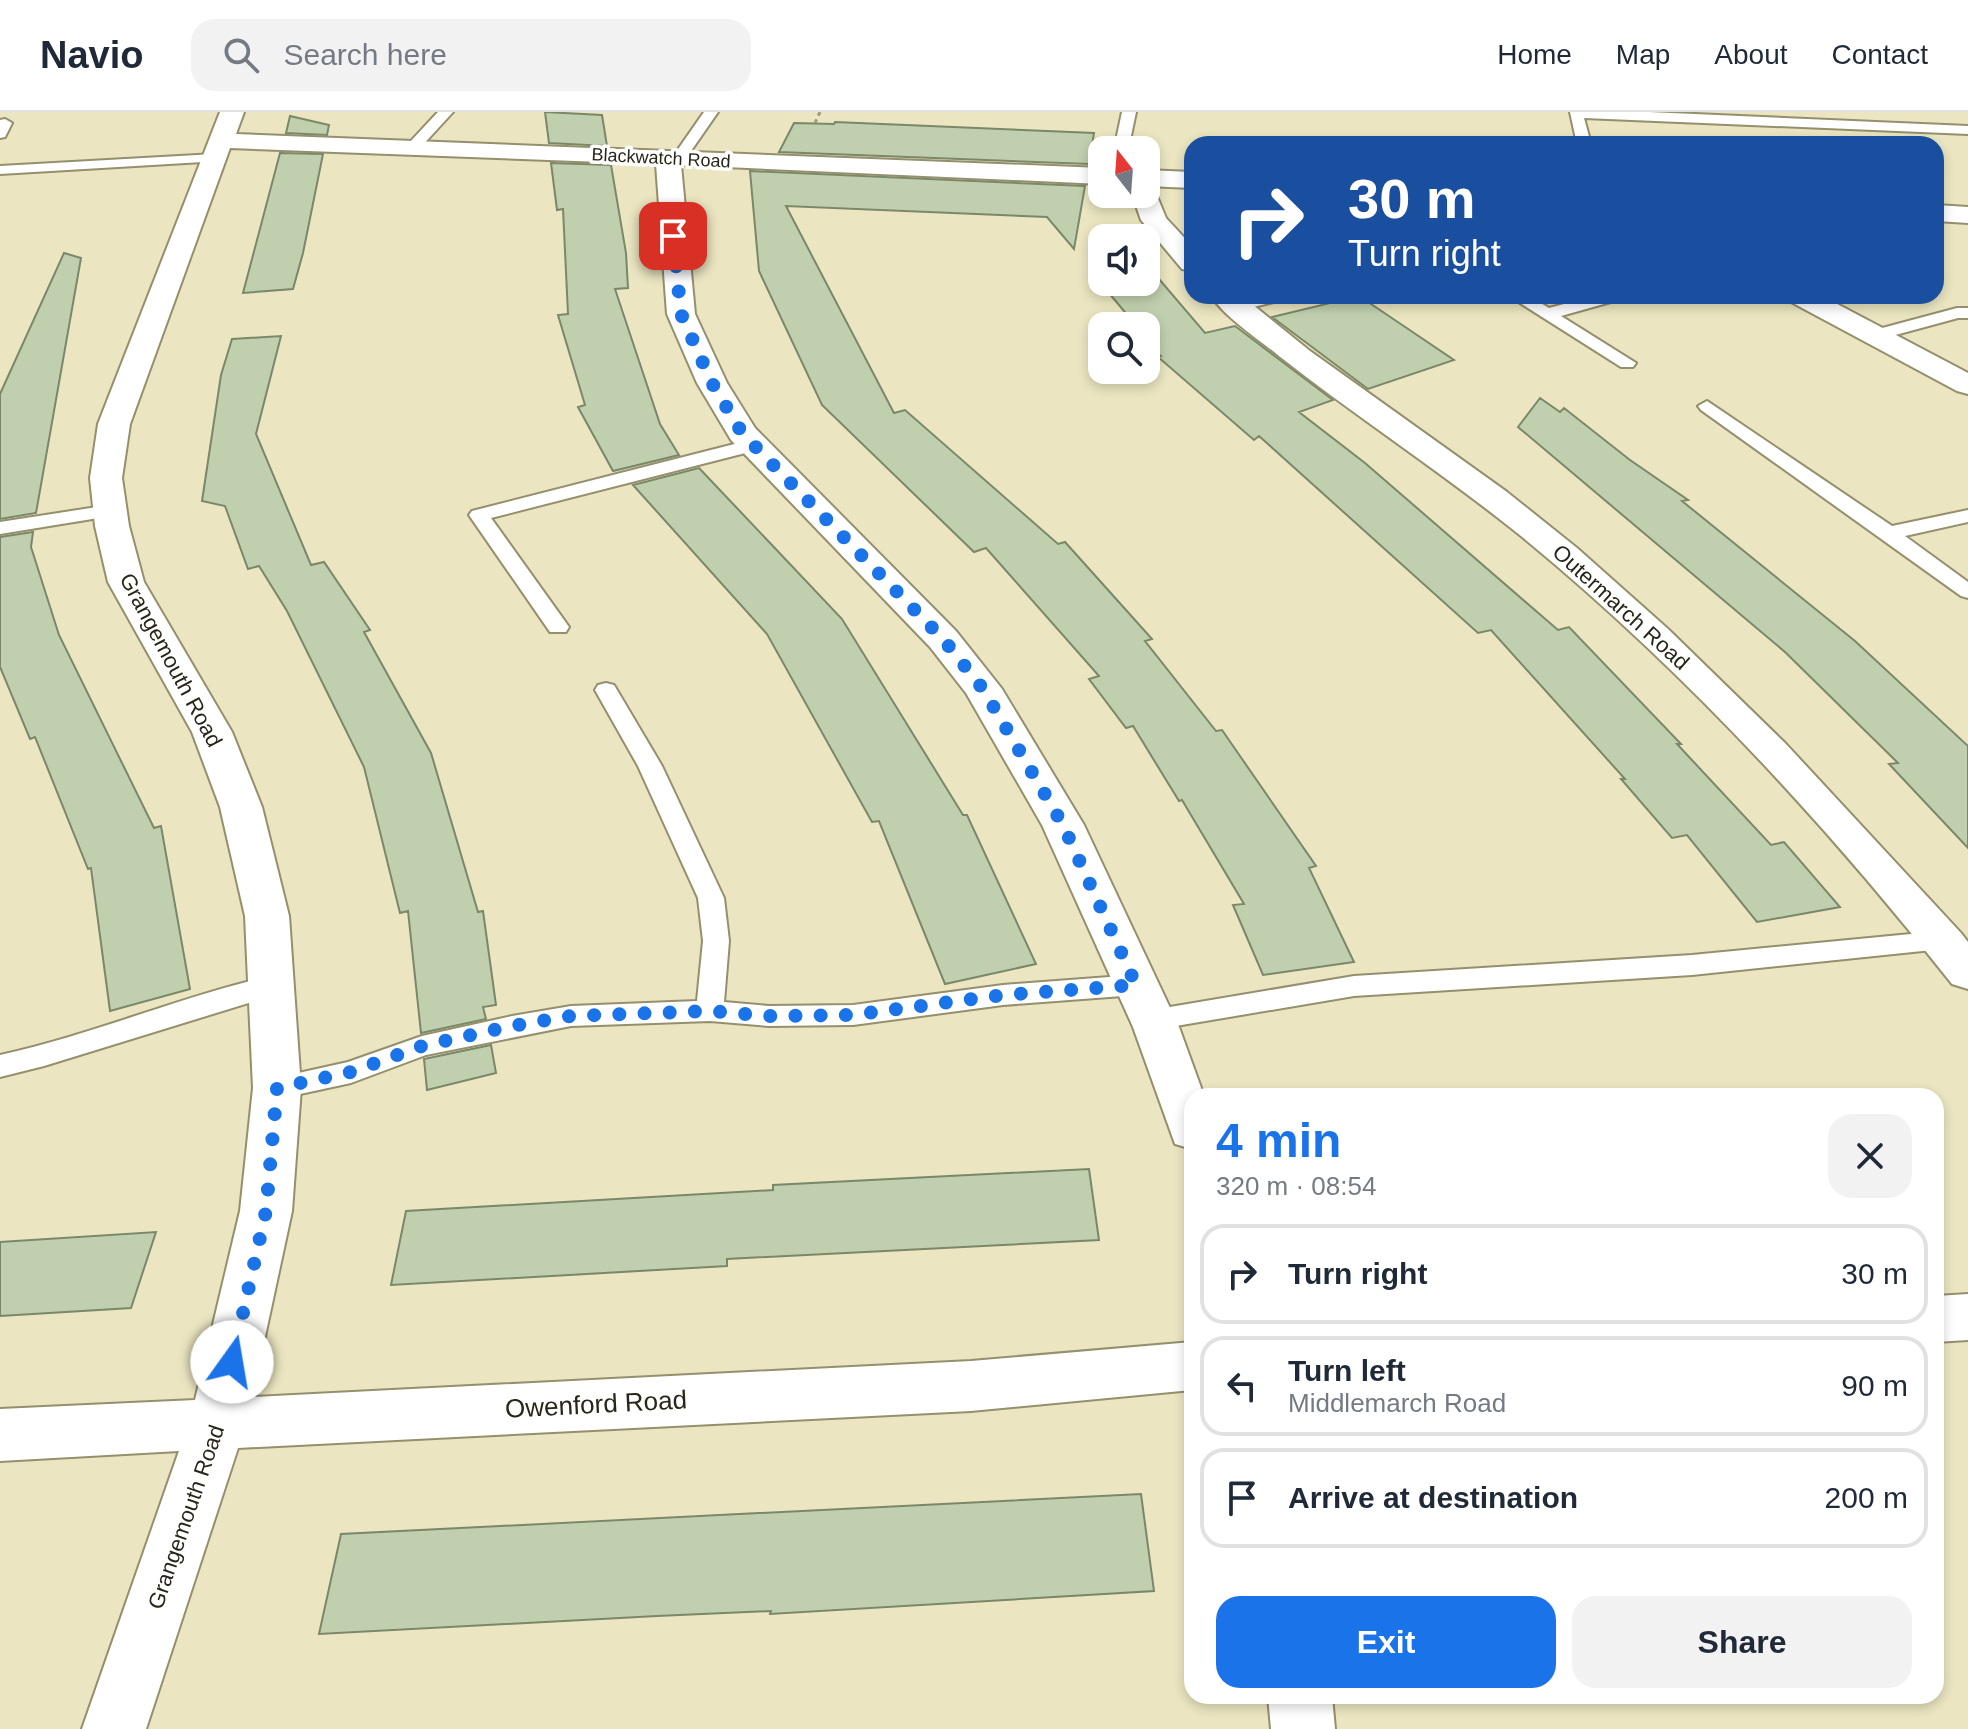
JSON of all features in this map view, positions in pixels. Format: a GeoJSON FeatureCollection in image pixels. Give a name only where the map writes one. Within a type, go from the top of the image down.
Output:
{"type":"FeatureCollection","features":[{"type":"Feature","properties":{"kind":"street","name":"Blackwatch Road"},"geometry":{"type":"LineString","coordinates":[[222,137],[1088,175]]}},
{"type":"Feature","properties":{"kind":"street","name":"Grangemouth Road"},"geometry":{"type":"LineString","coordinates":[[114,1729],[218,1422],[266,1211],[277,1088],[267,916],[241,807],[212,732],[126,582],[106,478],[114,424],[222,137]]}},
{"type":"Feature","properties":{"kind":"street"},"geometry":{"type":"LineString","coordinates":[[674,158],[681,314],[712,383],[742,433],[943,639],[983,689],[1063,825],[1152,1020],[1184,1108]]}},
{"type":"Feature","properties":{"kind":"street"},"geometry":{"type":"LineString","coordinates":[[1160,179],[1184,180]]}},
{"type":"Feature","properties":{"kind":"street"},"geometry":{"type":"LineString","coordinates":[[1150,208],[1154,220],[1184,254]]}},
{"type":"Feature","properties":{"kind":"street"},"geometry":{"type":"LineString","coordinates":[[1944,214],[1968,215]]}},
{"type":"Feature","properties":{"kind":"street","name":"Outermarch Road"},"geometry":{"type":"LineString","coordinates":[[1234,304],[1296,357],[1440,456],[1619,602],[1701,680],[1823,806],[1968,973]]}},
{"type":"Feature","properties":{"kind":"street"},"geometry":{"type":"LineString","coordinates":[[1817,304],[1968,385]]}},
{"type":"Feature","properties":{"kind":"street"},"geometry":{"type":"LineString","coordinates":[[1944,1318],[1968,1317]]}},
{"type":"Feature","properties":{"kind":"street","name":"Owenford Road"},"geometry":{"type":"LineString","coordinates":[[0,1435],[971,1386],[1184,1367]]}},
{"type":"Feature","properties":{"kind":"street"},"geometry":{"type":"LineString","coordinates":[[1301,1704],[1303,1729]]}},
{"type":"Feature","properties":{"kind":"lane"},"geometry":{"type":"LineString","coordinates":[[414,146],[446,112]]}},
{"type":"Feature","properties":{"kind":"lane"},"geometry":{"type":"LineString","coordinates":[[674,158],[711,112]]}},
{"type":"Feature","properties":{"kind":"lane"},"geometry":{"type":"LineString","coordinates":[[1124,136],[1129,112]]}},
{"type":"Feature","properties":{"kind":"lane"},"geometry":{"type":"LineString","coordinates":[[1557,112],[1968,130]]}},
{"type":"Feature","properties":{"kind":"lane"},"geometry":{"type":"LineString","coordinates":[[1576,113],[1582,136]]}},
{"type":"Feature","properties":{"kind":"lane"},"geometry":{"type":"LineString","coordinates":[[0,170],[222,137]]}},
{"type":"Feature","properties":{"kind":"lane"},"geometry":{"type":"LineString","coordinates":[[1531,304],[1627,363]]}},
{"type":"Feature","properties":{"kind":"lane"},"geometry":{"type":"LineString","coordinates":[[1548,314],[1584,304]]}},
{"type":"Feature","properties":{"kind":"lane"},"geometry":{"type":"LineString","coordinates":[[1877,335],[1957,313],[1968,313]]}},
{"type":"Feature","properties":{"kind":"lane"},"geometry":{"type":"LineString","coordinates":[[1707,406],[1968,592]]}},
{"type":"Feature","properties":{"kind":"lane"},"geometry":{"type":"LineString","coordinates":[[558,627],[479,515],[754,445]]}},
{"type":"Feature","properties":{"kind":"lane"},"geometry":{"type":"LineString","coordinates":[[0,528],[110,511]]}},
{"type":"Feature","properties":{"kind":"lane"},"geometry":{"type":"LineString","coordinates":[[1889,533],[1968,516]]}},
{"type":"Feature","properties":{"kind":"lane"},"geometry":{"type":"LineString","coordinates":[[606,690],[650,766],[711,898],[716,941],[710,1011]]}},
{"type":"Feature","properties":{"kind":"lane"},"geometry":{"type":"LineString","coordinates":[[1152,1020],[1354,986],[1692,965],[1942,940]]}},
{"type":"Feature","properties":{"kind":"lane"},"geometry":{"type":"LineString","coordinates":[[277,1088],[351,1072],[422,1046],[571,1016],[710,1011],[769,1016],[853,1015],[1003,995],[1136,985]]}},
{"type":"Feature","properties":{"kind":"lane"},"geometry":{"type":"LineString","coordinates":[[0,1066],[44,1056],[240,993],[271,986]]}},
{"type":"Feature","properties":{"kind":"building"},"geometry":{"type":"Polygon","coordinates":[[[545,112],[602,115],[607,146],[549,143],[545,112]]]}},
{"type":"Feature","properties":{"kind":"building"},"geometry":{"type":"Polygon","coordinates":[[[290,116],[329,125],[327,135],[286,133],[290,116]]]}},
{"type":"Feature","properties":{"kind":"building"},"geometry":{"type":"Polygon","coordinates":[[[794,123],[1094,133],[1094,136],[1088,136],[1088,164],[779,152],[794,123]]]}},
{"type":"Feature","properties":{"kind":"building"},"geometry":{"type":"Polygon","coordinates":[[[280,153],[323,154],[303,253],[293,289],[243,293],[280,153]]]}},
{"type":"Feature","properties":{"kind":"building"},"geometry":{"type":"Polygon","coordinates":[[[551,163],[611,165],[626,253],[628,288],[615,289],[660,424],[679,455],[613,471],[578,407],[585,405],[558,315],[568,314],[563,209],[557,210],[551,163]]]}},
{"type":"Feature","properties":{"kind":"building"},"geometry":{"type":"Polygon","coordinates":[[[750,171],[1085,186],[1074,249],[1047,217],[786,206],[894,413],[905,410],[1058,544],[1065,542],[1152,639],[1145,641],[1216,731],[1222,730],[1316,866],[1309,868],[1354,962],[1263,975],[1233,905],[1244,904],[1182,800],[1179,801],[1133,726],[1126,728],[1089,679],[1099,676],[986,548],[974,552],[822,405],[759,271],[750,171]]]}},
{"type":"Feature","properties":{"kind":"building"},"geometry":{"type":"Polygon","coordinates":[[[64,253],[81,258],[36,513],[0,519],[0,394],[64,253]]]}},
{"type":"Feature","properties":{"kind":"building"},"geometry":{"type":"Polygon","coordinates":[[[1160,280],[1205,333],[1235,326],[1333,400],[1299,412],[1365,463],[1558,630],[1569,627],[1681,744],[1677,744],[1771,845],[1784,842],[1840,907],[1757,922],[1687,835],[1672,838],[1621,779],[1625,779],[1491,630],[1478,633],[1259,436],[1254,440],[1160,359],[1160,312],[1125,312],[1111,296],[1160,296],[1160,280]]]}},
{"type":"Feature","properties":{"kind":"building"},"geometry":{"type":"Polygon","coordinates":[[[1326,304],[1371,304],[1454,360],[1368,389],[1272,317],[1326,304]]]}},
{"type":"Feature","properties":{"kind":"building"},"geometry":{"type":"Polygon","coordinates":[[[281,336],[256,434],[311,565],[324,562],[370,630],[364,632],[431,753],[478,912],[483,911],[496,1005],[483,1007],[486,1019],[421,1033],[408,911],[400,913],[364,767],[287,611],[259,566],[248,569],[225,506],[202,501],[221,375],[232,339],[281,336]]]}},
{"type":"Feature","properties":{"kind":"building"},"geometry":{"type":"Polygon","coordinates":[[[1540,398],[1560,412],[1564,408],[1630,460],[1688,500],[1682,501],[1855,641],[1968,746],[1968,848],[1889,764],[1898,763],[1785,652],[1518,427],[1540,398]]]}},
{"type":"Feature","properties":{"kind":"building"},"geometry":{"type":"Polygon","coordinates":[[[699,468],[842,619],[963,815],[967,815],[1036,964],[945,984],[879,821],[872,822],[767,634],[633,485],[699,468]]]}},
{"type":"Feature","properties":{"kind":"building"},"geometry":{"type":"Polygon","coordinates":[[[33,532],[31,547],[59,635],[154,828],[161,826],[190,989],[110,1011],[91,868],[88,869],[35,737],[30,739],[0,667],[0,537],[33,532]]]}},
{"type":"Feature","properties":{"kind":"building"},"geometry":{"type":"Polygon","coordinates":[[[491,1045],[496,1073],[427,1090],[424,1059],[491,1045]]]}},
{"type":"Feature","properties":{"kind":"building"},"geometry":{"type":"Polygon","coordinates":[[[1089,1169],[1099,1240],[727,1259],[727,1266],[391,1285],[406,1211],[773,1190],[773,1185],[1089,1169]]]}},
{"type":"Feature","properties":{"kind":"building"},"geometry":{"type":"Polygon","coordinates":[[[156,1232],[131,1308],[0,1316],[0,1242],[156,1232]]]}},
{"type":"Feature","properties":{"kind":"building"},"geometry":{"type":"Polygon","coordinates":[[[1141,1494],[1154,1591],[770,1614],[771,1611],[319,1634],[341,1534],[1141,1494]]]}},
{"type":"Feature","properties":{"kind":"route"},"geometry":{"type":"LineString","coordinates":[[232,1362],[266,1211],[277,1088],[351,1072],[422,1046],[571,1016],[710,1011],[769,1016],[853,1015],[1003,995],[1136,985],[1063,825],[983,689],[943,639],[742,433],[712,383],[681,314],[673,236]]}}]}
